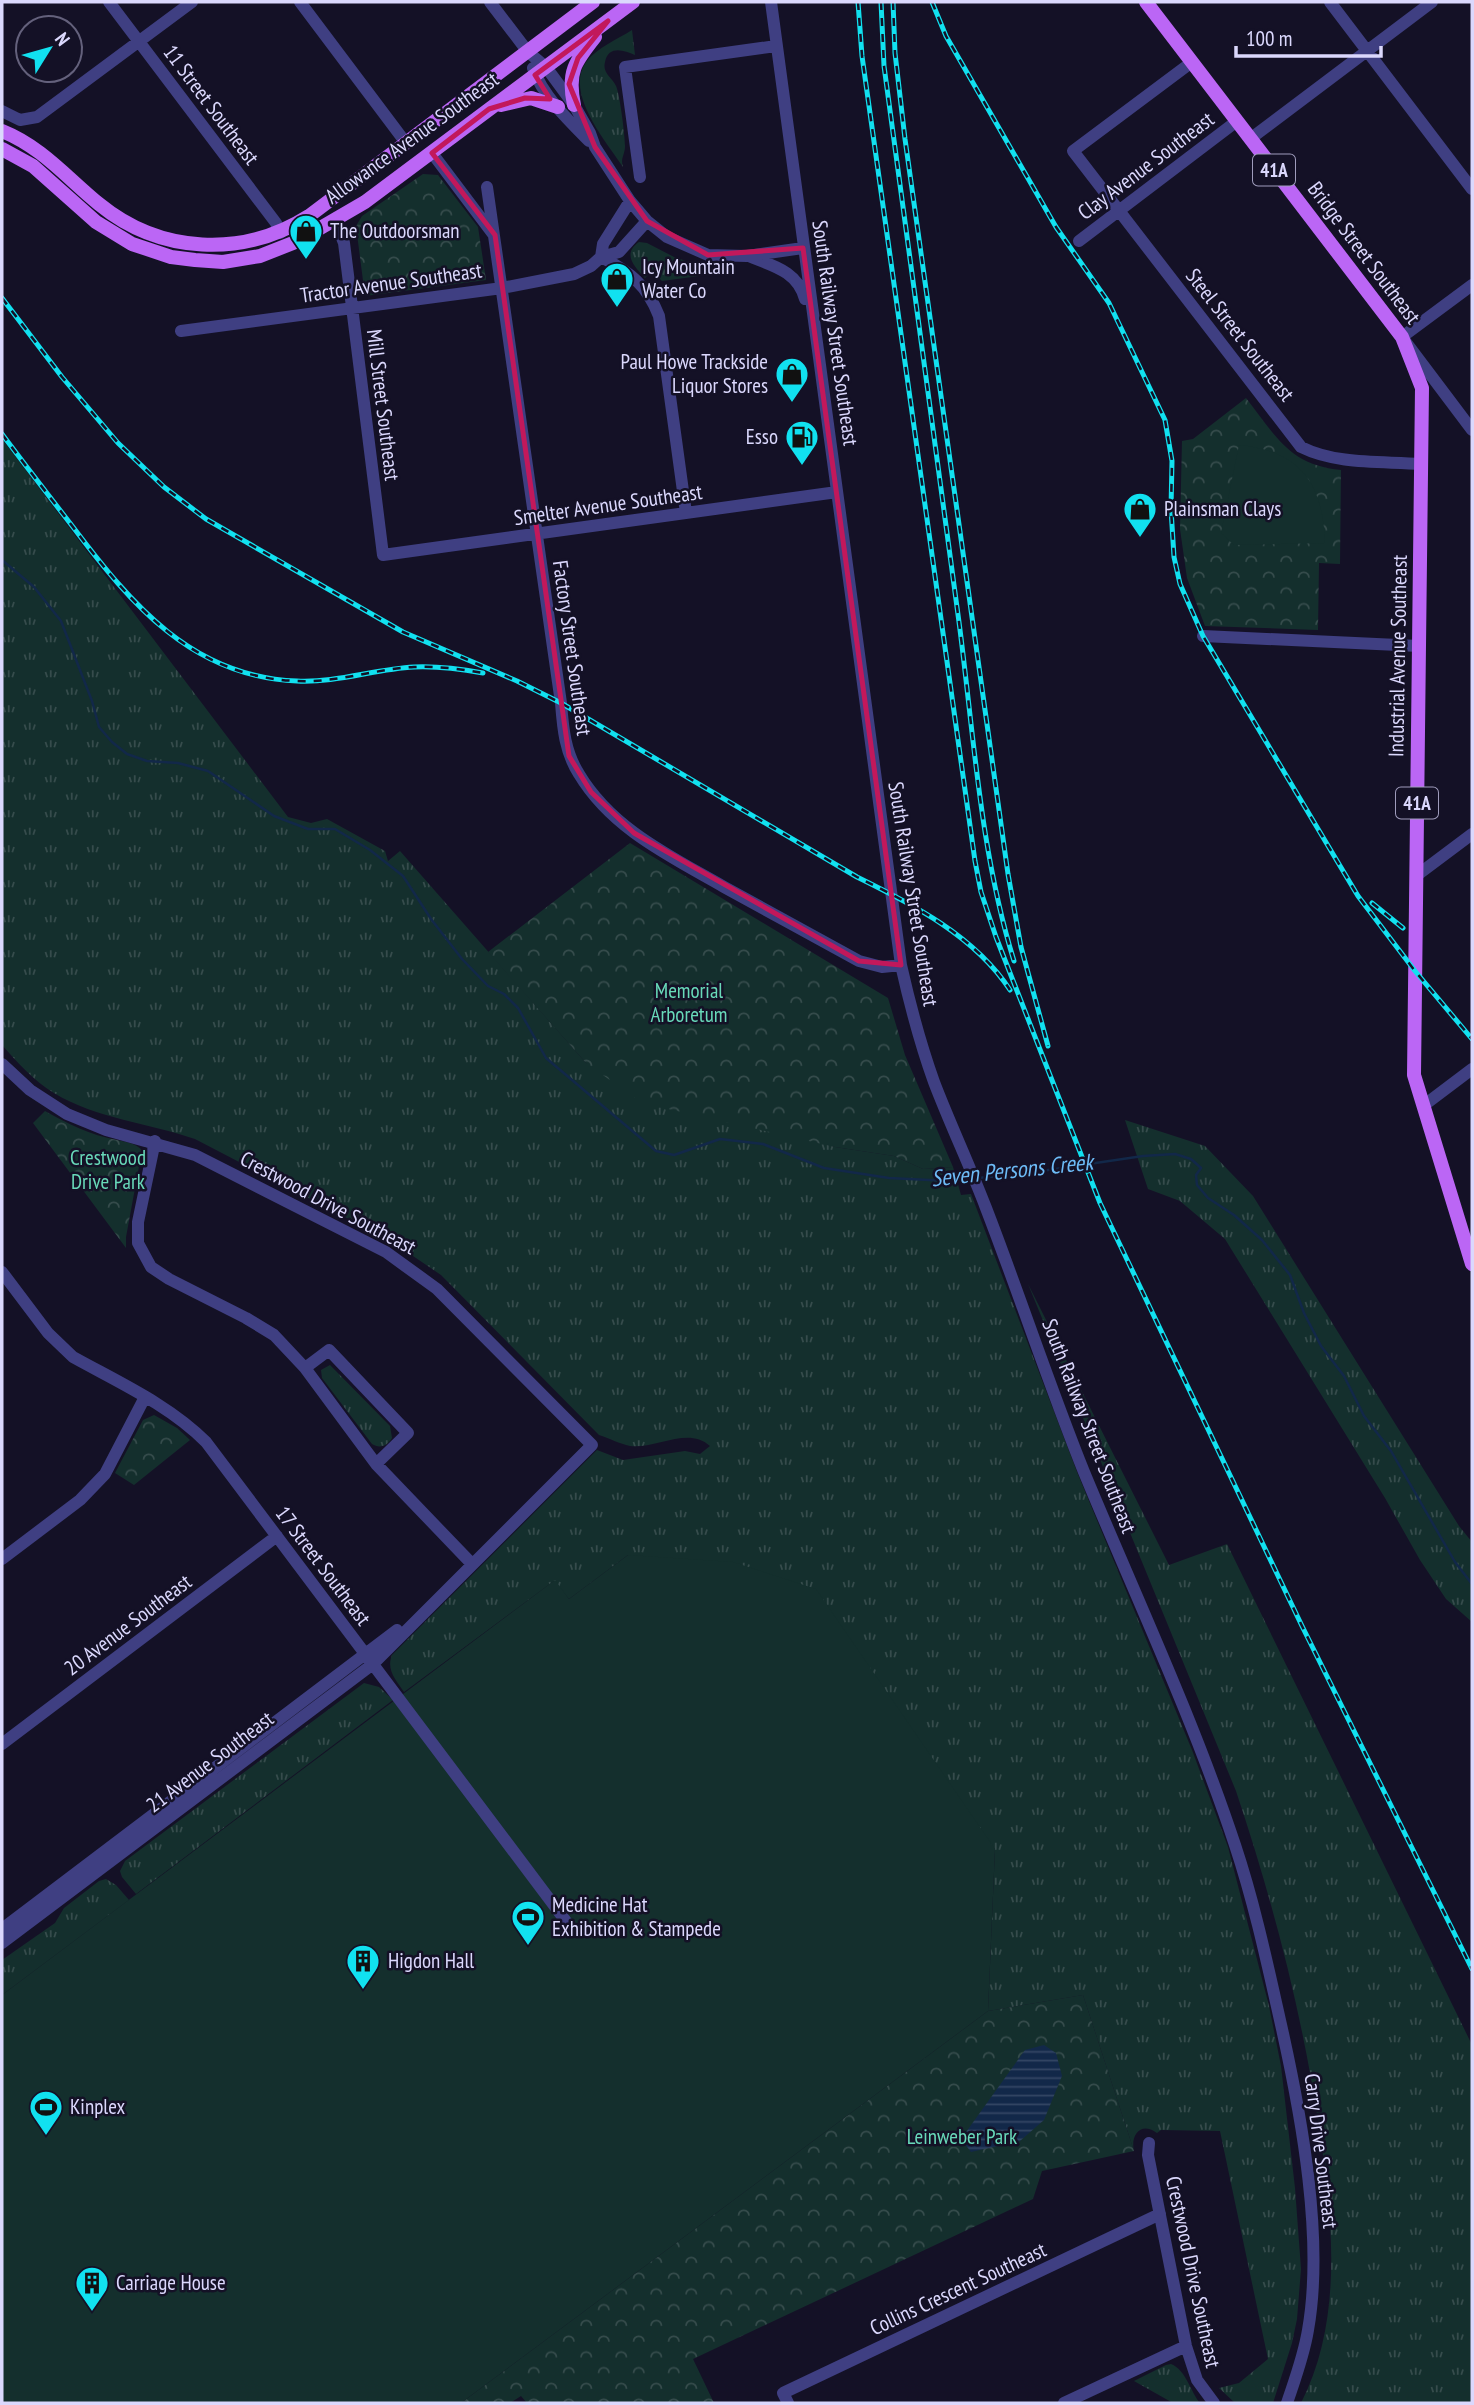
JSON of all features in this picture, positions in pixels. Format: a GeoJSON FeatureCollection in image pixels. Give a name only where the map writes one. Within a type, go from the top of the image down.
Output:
{"type":"FeatureCollection","features":[{"type":"Feature","properties":{"kind":"main road","name":"Allowance Avenue Southeast"},"geometry":{"type":"LineString","coordinates":[[2,131],[45,155],[115,216],[157,236],[201,245],[239,244],[280,233],[309,216],[593,2]]}},
{"type":"Feature","properties":{"kind":"main road","name":"Allowance Avenue Southeast"},"geometry":{"type":"LineString","coordinates":[[2,149],[46,176],[96,222],[114,234],[151,251],[195,260],[223,262],[271,253],[298,241],[365,202],[633,2]]}},
{"type":"Feature","properties":{"kind":"main road","name":"Bridge Street Southeast"},"geometry":{"type":"LineString","coordinates":[[1146,2],[1402,337]]}},
{"type":"Feature","properties":{"kind":"main road"},"geometry":{"type":"LineString","coordinates":[[573,105],[569,84],[575,64],[608,21]]}},
{"type":"Feature","properties":{"kind":"main road"},"geometry":{"type":"LineString","coordinates":[[489,109],[525,98],[538,99],[558,107]]}},
{"type":"Feature","properties":{"kind":"main road","name":"Industrial Avenue Southeast"},"geometry":{"type":"LineString","coordinates":[[1402,337],[1422,388],[1414,1076],[1472,1264]]}},
{"type":"Feature","properties":{"kind":"street","name":"11 Street Southeast"},"geometry":{"type":"LineString","coordinates":[[110,2],[276,223],[280,233]]}},
{"type":"Feature","properties":{"kind":"street"},"geometry":{"type":"LineString","coordinates":[[2,111],[20,120],[37,117],[192,2]]}},
{"type":"Feature","properties":{"kind":"street"},"geometry":{"type":"LineString","coordinates":[[300,2],[406,143]]}},
{"type":"Feature","properties":{"kind":"street"},"geometry":{"type":"LineString","coordinates":[[490,2],[540,71],[558,107],[594,147],[630,201],[647,221],[667,237],[708,255],[747,256],[803,248]]}},
{"type":"Feature","properties":{"kind":"street","name":"South Railway Street Southeast"},"geometry":{"type":"LineString","coordinates":[[771,2],[901,965],[918,1033],[1082,1466],[1199,1749],[1235,1845],[1252,1905]]}},
{"type":"Feature","properties":{"kind":"street"},"geometry":{"type":"LineString","coordinates":[[1330,2],[1472,189]]}},
{"type":"Feature","properties":{"kind":"street"},"geometry":{"type":"LineString","coordinates":[[1250,139],[1432,2]]}},
{"type":"Feature","properties":{"kind":"street"},"geometry":{"type":"LineString","coordinates":[[640,177],[625,67],[776,46]]}},
{"type":"Feature","properties":{"kind":"street","name":"Steel Street Southeast"},"geometry":{"type":"LineString","coordinates":[[1192,62],[1073,151],[1301,447],[1317,455],[1421,464]]}},
{"type":"Feature","properties":{"kind":"street"},"geometry":{"type":"LineString","coordinates":[[540,71],[573,105],[590,133],[594,147]]}},
{"type":"Feature","properties":{"kind":"street","name":"Clay Avenue Southeast"},"geometry":{"type":"LineString","coordinates":[[1079,240],[1237,121]]}},
{"type":"Feature","properties":{"kind":"street"},"geometry":{"type":"LineString","coordinates":[[432,153],[495,235]]}},
{"type":"Feature","properties":{"kind":"street","name":"Factory Street Southeast"},"geometry":{"type":"LineString","coordinates":[[487,187],[564,738],[578,773],[591,792],[621,824],[634,833],[769,912],[868,964],[882,967],[901,965]]}},
{"type":"Feature","properties":{"kind":"street"},"geometry":{"type":"LineString","coordinates":[[630,201],[603,244],[601,257],[629,272],[650,297],[659,316],[686,513]]}},
{"type":"Feature","properties":{"kind":"street","name":"Mill Street Southeast"},"geometry":{"type":"LineString","coordinates":[[335,220],[344,243],[383,555]]}},
{"type":"Feature","properties":{"kind":"street","name":"Tractor Avenue Southeast"},"geometry":{"type":"LineString","coordinates":[[181,331],[502,288],[574,274],[601,257],[619,252],[647,221]]}},
{"type":"Feature","properties":{"kind":"street"},"geometry":{"type":"LineString","coordinates":[[747,256],[786,271],[795,278],[803,291],[817,341]]}},
{"type":"Feature","properties":{"kind":"street"},"geometry":{"type":"LineString","coordinates":[[1402,337],[1472,285]]}},
{"type":"Feature","properties":{"kind":"street","name":"Bridge Street Southeast"},"geometry":{"type":"LineString","coordinates":[[1402,337],[1472,430]]}},
{"type":"Feature","properties":{"kind":"street","name":"Smelter Avenue Southeast"},"geometry":{"type":"LineString","coordinates":[[383,555],[837,492]]}},
{"type":"Feature","properties":{"kind":"street"},"geometry":{"type":"LineString","coordinates":[[1203,636],[1419,646]]}},
{"type":"Feature","properties":{"kind":"street"},"geometry":{"type":"LineString","coordinates":[[1416,876],[1472,834]]}},
{"type":"Feature","properties":{"kind":"street","name":"Crestwood Drive Southeast"},"geometry":{"type":"LineString","coordinates":[[2,1064],[30,1090],[67,1114],[106,1130],[195,1154],[386,1252],[437,1289],[592,1445]]}},
{"type":"Feature","properties":{"kind":"street"},"geometry":{"type":"LineString","coordinates":[[1423,1106],[1472,1069]]}},
{"type":"Feature","properties":{"kind":"street"},"geometry":{"type":"LineString","coordinates":[[155,1142],[138,1232],[138,1243],[151,1267],[274,1335],[305,1368],[376,1464],[472,1563]]}},
{"type":"Feature","properties":{"kind":"street","name":"17 Street Southeast"},"geometry":{"type":"LineString","coordinates":[[2,1272],[61,1347],[73,1357],[170,1410],[206,1442],[571,1928]]}},
{"type":"Feature","properties":{"kind":"street"},"geometry":{"type":"LineString","coordinates":[[305,1368],[329,1350],[408,1433],[376,1464]]}},
{"type":"Feature","properties":{"kind":"street"},"geometry":{"type":"LineString","coordinates":[[2,1559],[80,1500],[105,1474],[145,1397]]}},
{"type":"Feature","properties":{"kind":"street","name":"21 Avenue Southeast"},"geometry":{"type":"LineString","coordinates":[[2,1943],[369,1659],[433,1602],[592,1445]]}},
{"type":"Feature","properties":{"kind":"street","name":"20 Avenue Southeast"},"geometry":{"type":"LineString","coordinates":[[2,1744],[277,1536]]}},
{"type":"Feature","properties":{"kind":"street","name":"21 Avenue Southeast"},"geometry":{"type":"LineString","coordinates":[[2,1929],[369,1659]]}},
{"type":"Feature","properties":{"kind":"street","name":"Carry Drive Southeast"},"geometry":{"type":"LineString","coordinates":[[1252,1905],[1292,2077],[1303,2139],[1313,2243],[1313,2288],[1308,2330],[1287,2403]]}},
{"type":"Feature","properties":{"kind":"street","name":"Crestwood Drive Southeast"},"geometry":{"type":"LineString","coordinates":[[1149,2143],[1148,2155],[1186,2346],[1197,2380],[1214,2403]]}},
{"type":"Feature","properties":{"kind":"street","name":"Collins Crescent Southeast"},"geometry":{"type":"LineString","coordinates":[[788,2403],[783,2393],[1160,2214]]}},
{"type":"Feature","properties":{"kind":"street"},"geometry":{"type":"LineString","coordinates":[[1064,2403],[1186,2346]]}},
{"type":"Feature","properties":{"kind":"highlighted area"},"geometry":{"type":"Polygon","coordinates":[[[608,21],[578,58],[569,84],[595,147],[647,221],[708,255],[803,248],[901,965],[859,961],[634,833],[591,792],[569,756],[495,235],[432,153],[489,109],[525,98],[550,99],[535,75],[608,21]]]}},
{"type":"Feature","properties":{"kind":"green space"},"geometry":{"type":"Polygon","coordinates":[[[632,30],[635,55],[613,51],[609,53],[604,66],[616,86],[619,98],[625,141],[623,167],[590,116],[580,87],[581,73],[587,61],[596,52],[632,30]]]}},
{"type":"Feature","properties":{"kind":"green space"},"geometry":{"type":"Polygon","coordinates":[[[423,174],[438,175],[478,227],[486,280],[365,296],[356,226],[362,216],[423,174]]]}},
{"type":"Feature","properties":{"kind":"green space"},"geometry":{"type":"Polygon","coordinates":[[[639,242],[722,273],[662,281],[652,271],[645,278],[631,256],[631,251],[639,242]]]}},
{"type":"Feature","properties":{"kind":"green space"},"geometry":{"type":"Polygon","coordinates":[[[1246,398],[1276,436],[1296,455],[1323,467],[1341,470],[1340,564],[1319,563],[1318,630],[1205,626],[1187,578],[1180,529],[1182,441],[1193,439],[1246,398]]]}},
{"type":"Feature","properties":{"kind":"green space"},"geometry":{"type":"Polygon","coordinates":[[[2,439],[288,817],[311,823],[327,819],[385,851],[388,861],[400,851],[586,1063],[835,1147],[894,1156],[923,1169],[953,1167],[961,1195],[971,1194],[1077,1472],[1192,1750],[1228,1847],[1269,2006],[1281,2066],[1301,2269],[1292,2343],[1273,2403],[1235,2403],[1219,2388],[1239,2383],[1268,2359],[1220,2131],[1161,2130],[1157,2133],[1146,2128],[1135,2135],[1134,2151],[1083,1995],[988,2011],[995,1849],[628,1555],[569,1599],[554,1581],[404,1692],[395,1679],[390,1665],[392,1655],[597,1450],[623,1460],[685,1451],[700,1454],[710,1446],[701,1440],[682,1438],[630,1446],[599,1435],[441,1275],[391,1241],[195,1139],[105,1115],[71,1102],[40,1083],[2,1045],[2,439]]]}},
{"type":"Feature","properties":{"kind":"green space"},"geometry":{"type":"Polygon","coordinates":[[[1239,445],[1278,455],[1293,463],[1304,474],[1319,504],[1325,543],[1234,545],[1221,533],[1239,445]]]}},
{"type":"Feature","properties":{"kind":"green space","name":"Memorial Arboretum"},"geometry":{"type":"Polygon","coordinates":[[[630,843],[888,998],[905,1055],[953,1167],[923,1169],[894,1156],[835,1147],[642,1103],[586,1063],[488,952],[630,843]]]}},
{"type":"Feature","properties":{"kind":"green space","name":"Crestwood Drive Park"},"geometry":{"type":"Polygon","coordinates":[[[45,1111],[80,1129],[130,1143],[142,1150],[126,1248],[33,1123],[45,1111]]]}},
{"type":"Feature","properties":{"kind":"green space"},"geometry":{"type":"Polygon","coordinates":[[[1125,1120],[1205,1146],[1253,1196],[1459,1526],[1472,1542],[1472,1622],[1446,1599],[1420,1560],[1385,1498],[1225,1239],[1180,1201],[1148,1189],[1125,1120]]]}},
{"type":"Feature","properties":{"kind":"green space"},"geometry":{"type":"Polygon","coordinates":[[[1028,1284],[1169,1565],[1227,1544],[1472,2045],[1472,2403],[1301,2403],[1315,2370],[1324,2336],[1331,2264],[1330,2228],[1323,2156],[1311,2079],[1284,1954],[1236,1791],[1028,1284]]]}},
{"type":"Feature","properties":{"kind":"green space"},"geometry":{"type":"Polygon","coordinates":[[[330,1365],[390,1426],[392,1438],[386,1445],[372,1444],[322,1378],[321,1370],[330,1365]]]}},
{"type":"Feature","properties":{"kind":"green space"},"geometry":{"type":"Polygon","coordinates":[[[154,1415],[177,1428],[190,1440],[134,1485],[115,1473],[143,1420],[154,1415]]]}},
{"type":"Feature","properties":{"kind":"green space","name":"Medicine Hat Exhibition & Stampede"},"geometry":{"type":"Polygon","coordinates":[[[628,1555],[733,1562],[816,1589],[995,1849],[988,2011],[461,2403],[2,2403],[2,1995],[555,1580],[569,1599],[628,1555]]]}},
{"type":"Feature","properties":{"kind":"green space"},"geometry":{"type":"Polygon","coordinates":[[[364,1683],[379,1687],[393,1700],[136,1894],[120,1871],[125,1861],[364,1683]]]}},
{"type":"Feature","properties":{"kind":"green space"},"geometry":{"type":"Polygon","coordinates":[[[106,1879],[116,1885],[129,1900],[2,1995],[2,1960],[55,1923],[64,1908],[99,1881],[106,1879]]]}},
{"type":"Feature","properties":{"kind":"green space","name":"Leinweber Park"},"geometry":{"type":"Polygon","coordinates":[[[1083,1995],[1134,2151],[1042,2171],[1033,2199],[693,2359],[714,2403],[527,2403],[521,2396],[510,2403],[461,2403],[988,2011],[1083,1995]]]}},
{"type":"Feature","properties":{"kind":"green space"},"geometry":{"type":"Polygon","coordinates":[[[1171,2364],[1184,2376],[1200,2403],[1173,2403],[1134,2381],[1171,2364]]]}},
{"type":"Feature","properties":{"kind":"water"},"geometry":{"type":"Polygon","coordinates":[[[1044,2045],[1056,2053],[1062,2076],[1044,2120],[1020,2141],[971,2152],[961,2139],[1025,2050],[1044,2045]]]}},
{"type":"Feature","properties":{"kind":"waterway","name":"Seven Persons Creek"},"geometry":{"type":"LineString","coordinates":[[2,560],[34,587],[61,621],[92,701],[99,727],[112,742],[127,754],[147,761],[178,763],[208,771],[274,816],[308,829],[335,829],[370,850],[403,876],[462,959],[488,986],[504,994],[518,1008],[546,1058],[656,1151],[674,1155],[720,1139],[763,1144],[824,1168],[889,1178],[949,1181],[971,1179]]}},
{"type":"Feature","properties":{"kind":"waterway","name":"Seven Persons Creek"},"geometry":{"type":"LineString","coordinates":[[977,1178],[1143,1156],[1175,1154],[1191,1159],[1201,1168],[1196,1175],[1197,1185],[1208,1198],[1234,1215],[1262,1240],[1290,1275],[1304,1313],[1321,1346],[1344,1376],[1364,1416],[1391,1451],[1455,1562],[1472,1584]]}},
{"type":"Feature","properties":{"kind":"railway"},"geometry":{"type":"LineString","coordinates":[[858,2],[862,56],[981,892],[1100,1203],[1302,1626],[1472,1969]]}},
{"type":"Feature","properties":{"kind":"railway"},"geometry":{"type":"LineString","coordinates":[[881,2],[884,66],[959,622],[979,793],[993,878],[1014,961]]}},
{"type":"Feature","properties":{"kind":"railway"},"geometry":{"type":"LineString","coordinates":[[893,2],[895,53],[905,139],[1008,874],[1021,947],[1048,1046]]}},
{"type":"Feature","properties":{"kind":"railway"},"geometry":{"type":"LineString","coordinates":[[932,2],[946,36],[1056,227],[1109,303],[1165,420],[1172,461],[1174,557],[1180,584],[1203,636],[1358,896],[1415,971],[1472,1039]]}},
{"type":"Feature","properties":{"kind":"railway"},"geometry":{"type":"LineString","coordinates":[[2,298],[62,377],[118,443],[164,487],[206,519],[403,632],[561,703],[857,877],[920,910],[979,953],[1010,990]]}},
{"type":"Feature","properties":{"kind":"railway"},"geometry":{"type":"LineString","coordinates":[[2,434],[118,583],[142,609],[195,651],[226,666],[260,676],[297,681],[326,680],[414,667],[483,673]]}},
{"type":"Feature","properties":{"kind":"railway"},"geometry":{"type":"LineString","coordinates":[[1372,903],[1403,928]]}},
{"type":"Feature","properties":{"kind":"place","name":"The Outdoorsman"},"geometry":{"type":"Point","coordinates":[306,261]}},
{"type":"Feature","properties":{"kind":"place","name":"Icy Mountain Water Co"},"geometry":{"type":"Point","coordinates":[617,309]}},
{"type":"Feature","properties":{"kind":"place","name":"Paul Howe Trackside Liquor Stores"},"geometry":{"type":"Point","coordinates":[792,404]}},
{"type":"Feature","properties":{"kind":"place","name":"Esso"},"geometry":{"type":"Point","coordinates":[802,467]}},
{"type":"Feature","properties":{"kind":"place","name":"Plainsman Clays"},"geometry":{"type":"Point","coordinates":[1140,539]}},
{"type":"Feature","properties":{"kind":"place","name":"Medicine Hat Exhibition & Stampede"},"geometry":{"type":"Point","coordinates":[528,1947]}},
{"type":"Feature","properties":{"kind":"place","name":"Higdon Hall"},"geometry":{"type":"Point","coordinates":[363,1991]}},
{"type":"Feature","properties":{"kind":"place","name":"Kinplex"},"geometry":{"type":"Point","coordinates":[46,2137]}},
{"type":"Feature","properties":{"kind":"place","name":"Carriage House"},"geometry":{"type":"Point","coordinates":[92,2313]}}]}
